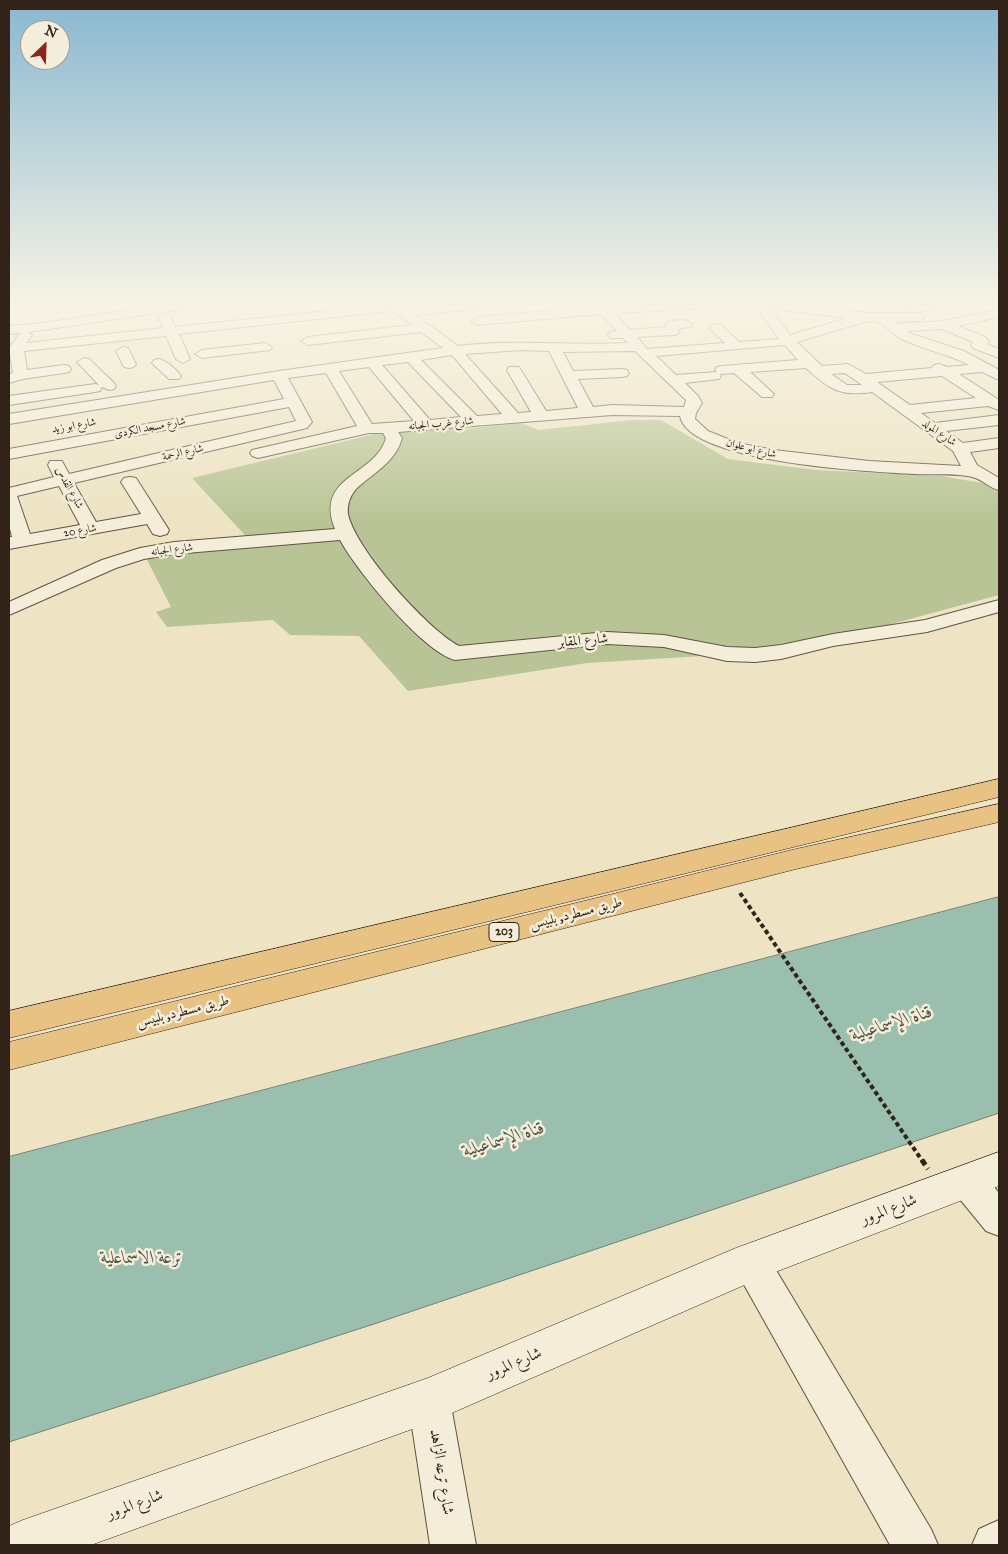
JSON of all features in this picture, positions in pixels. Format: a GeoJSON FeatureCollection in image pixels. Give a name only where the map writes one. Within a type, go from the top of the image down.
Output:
{"type":"FeatureCollection","features":[{"type":"Feature","properties":{"kind":"main road","name":"طريق مسطرد, بلبيس"},"geometry":{"type":"LineString","coordinates":[[9,1025],[999,788]]}},
{"type":"Feature","properties":{"kind":"main road","name":"طريق مسطرد, بلبيس"},"geometry":{"type":"LineString","coordinates":[[9,1056],[796,859],[999,812]]}},
{"type":"Feature","properties":{"kind":"main road","name":"شارع المرور"},"geometry":{"type":"LineString","coordinates":[[23,1545],[429,1400],[751,1262],[969,1180]]}},
{"type":"Feature","properties":{"kind":"street"},"geometry":{"type":"LineString","coordinates":[[52,394],[46,383],[54,378]]}},
{"type":"Feature","properties":{"kind":"street"},"geometry":{"type":"LineString","coordinates":[[97,378],[109,386]]}},
{"type":"Feature","properties":{"kind":"street"},"geometry":{"type":"LineString","coordinates":[[153,379],[164,378]]}},
{"type":"Feature","properties":{"kind":"street"},"geometry":{"type":"LineString","coordinates":[[177,378],[182,391],[202,419]]}},
{"type":"Feature","properties":{"kind":"street"},"geometry":{"type":"LineString","coordinates":[[186,452],[161,414],[192,406],[286,389],[310,378]]}},
{"type":"Feature","properties":{"kind":"street"},"geometry":{"type":"LineString","coordinates":[[336,378],[366,427],[376,428]]}},
{"type":"Feature","properties":{"kind":"street"},"geometry":{"type":"LineString","coordinates":[[385,378],[426,425]]}},
{"type":"Feature","properties":{"kind":"street"},"geometry":{"type":"LineString","coordinates":[[431,378],[473,421]]}},
{"type":"Feature","properties":{"kind":"street"},"geometry":{"type":"LineString","coordinates":[[477,378],[513,417]]}},
{"type":"Feature","properties":{"kind":"street"},"geometry":{"type":"LineString","coordinates":[[518,378],[540,414]]}},
{"type":"Feature","properties":{"kind":"street"},"geometry":{"type":"LineString","coordinates":[[569,378],[587,411]]}},
{"type":"Feature","properties":{"kind":"street"},"geometry":{"type":"LineString","coordinates":[[607,378],[603,379],[606,384],[614,386]]}},
{"type":"Feature","properties":{"kind":"street","name":"شارع ابو علوان"},"geometry":{"type":"LineString","coordinates":[[670,378],[693,399],[694,403],[688,412],[688,420],[694,428],[706,436],[758,452],[840,465],[976,472]]}},
{"type":"Feature","properties":{"kind":"street"},"geometry":{"type":"LineString","coordinates":[[673,380],[689,378]]}},
{"type":"Feature","properties":{"kind":"street"},"geometry":{"type":"LineString","coordinates":[[749,378],[767,394]]}},
{"type":"Feature","properties":{"kind":"street"},"geometry":{"type":"LineString","coordinates":[[829,378],[844,388],[872,387],[910,392]]}},
{"type":"Feature","properties":{"kind":"street","name":"شارع المولد"},"geometry":{"type":"LineString","coordinates":[[860,378],[960,448],[970,468],[999,485]]}},
{"type":"Feature","properties":{"kind":"street"},"geometry":{"type":"LineString","coordinates":[[872,387],[914,378]]}},
{"type":"Feature","properties":{"kind":"street"},"geometry":{"type":"LineString","coordinates":[[953,378],[997,407]]}},
{"type":"Feature","properties":{"kind":"street"},"geometry":{"type":"LineString","coordinates":[[9,385],[12,400],[127,383]]}},
{"type":"Feature","properties":{"kind":"street"},"geometry":{"type":"LineString","coordinates":[[948,388],[999,387]]}},
{"type":"Feature","properties":{"kind":"street"},"geometry":{"type":"LineString","coordinates":[[9,419],[182,391],[286,389]]}},
{"type":"Feature","properties":{"kind":"street","name":"شارع مسجد الكردى"},"geometry":{"type":"LineString","coordinates":[[9,454],[47,447],[161,414],[202,419],[260,408],[286,389]]}},
{"type":"Feature","properties":{"kind":"street","name":"شارع الرحمة"},"geometry":{"type":"LineString","coordinates":[[9,493],[301,425],[304,422],[286,389]]}},
{"type":"Feature","properties":{"kind":"street"},"geometry":{"type":"LineString","coordinates":[[249,396],[260,408]]}},
{"type":"Feature","properties":{"kind":"street"},"geometry":{"type":"LineString","coordinates":[[906,410],[997,407]]}},
{"type":"Feature","properties":{"kind":"street"},"geometry":{"type":"LineString","coordinates":[[931,428],[997,407]]}},
{"type":"Feature","properties":{"kind":"street","name":"شارع غرب الجبانه"},"geometry":{"type":"LineString","coordinates":[[243,456],[376,428],[587,411],[637,409],[688,412]]}},
{"type":"Feature","properties":{"kind":"street"},"geometry":{"type":"LineString","coordinates":[[242,411],[255,424]]}},
{"type":"Feature","properties":{"kind":"street","name":"شارع المقابر"},"geometry":{"type":"LineString","coordinates":[[376,428],[394,438],[391,449],[342,494],[339,512],[346,534],[359,553],[414,620],[444,648],[455,653],[626,637],[664,641],[727,654],[755,655],[782,652],[833,640],[927,626],[999,606]]}},
{"type":"Feature","properties":{"kind":"street"},"geometry":{"type":"LineString","coordinates":[[960,448],[999,443]]}},
{"type":"Feature","properties":{"kind":"street","name":"شارع القدس"},"geometry":{"type":"LineString","coordinates":[[47,447],[91,529]]}},
{"type":"Feature","properties":{"kind":"street"},"geometry":{"type":"LineString","coordinates":[[111,486],[148,478]]}},
{"type":"Feature","properties":{"kind":"street"},"geometry":{"type":"LineString","coordinates":[[130,482],[151,518],[174,548]]}},
{"type":"Feature","properties":{"kind":"street"},"geometry":{"type":"LineString","coordinates":[[73,494],[92,490]]}},
{"type":"Feature","properties":{"kind":"street"},"geometry":{"type":"LineString","coordinates":[[9,497],[16,542]]}},
{"type":"Feature","properties":{"kind":"street","name":"شارع 20"},"geometry":{"type":"LineString","coordinates":[[16,542],[151,518]]}},
{"type":"Feature","properties":{"kind":"street","name":"شارع الجبانه"},"geometry":{"type":"LineString","coordinates":[[9,609],[109,564],[140,554],[174,548],[346,534]]}},
{"type":"Feature","properties":{"kind":"street"},"geometry":{"type":"LineString","coordinates":[[969,1180],[999,1219]]}},
{"type":"Feature","properties":{"kind":"street"},"geometry":{"type":"LineString","coordinates":[[751,1262],[915,1545]]}},
{"type":"Feature","properties":{"kind":"street","name":"شارع ترعه الزاهد"},"geometry":{"type":"LineString","coordinates":[[429,1400],[453,1545]]}},
{"type":"Feature","properties":{"kind":"street"},"geometry":{"type":"LineString","coordinates":[[995,1545],[999,1543]]}},
{"type":"Feature","properties":{"kind":"path"},"geometry":{"type":"LineString","coordinates":[[748,904],[898,1125],[969,1180]]}},
{"type":"Feature","properties":{"kind":"shaded area"},"geometry":{"type":"Polygon","coordinates":[[[632,420],[661,420],[728,459],[816,470],[941,476],[994,485],[999,488],[999,595],[888,625],[719,655],[587,663],[408,691],[359,636],[290,635],[273,620],[167,627],[156,612],[171,607],[144,554],[255,546],[192,478],[391,430],[464,429],[521,423],[539,430],[632,420]]]}},
{"type":"Feature","properties":{"kind":"water"},"geometry":{"type":"Polygon","coordinates":[[[999,897],[999,1113],[377,1323],[9,1442],[9,1157],[999,897]]]}},
{"type":"Feature","properties":{"kind":"water label","name":"قناة الإسماعيلية"},"geometry":{"type":"Point","coordinates":[892,1024]}},
{"type":"Feature","properties":{"kind":"water label","name":"قناة الإسماعيلية"},"geometry":{"type":"Point","coordinates":[504,1140]}},
{"type":"Feature","properties":{"kind":"water label","name":"ترعة الاسماعلية"},"geometry":{"type":"Point","coordinates":[142,1259]}}]}
